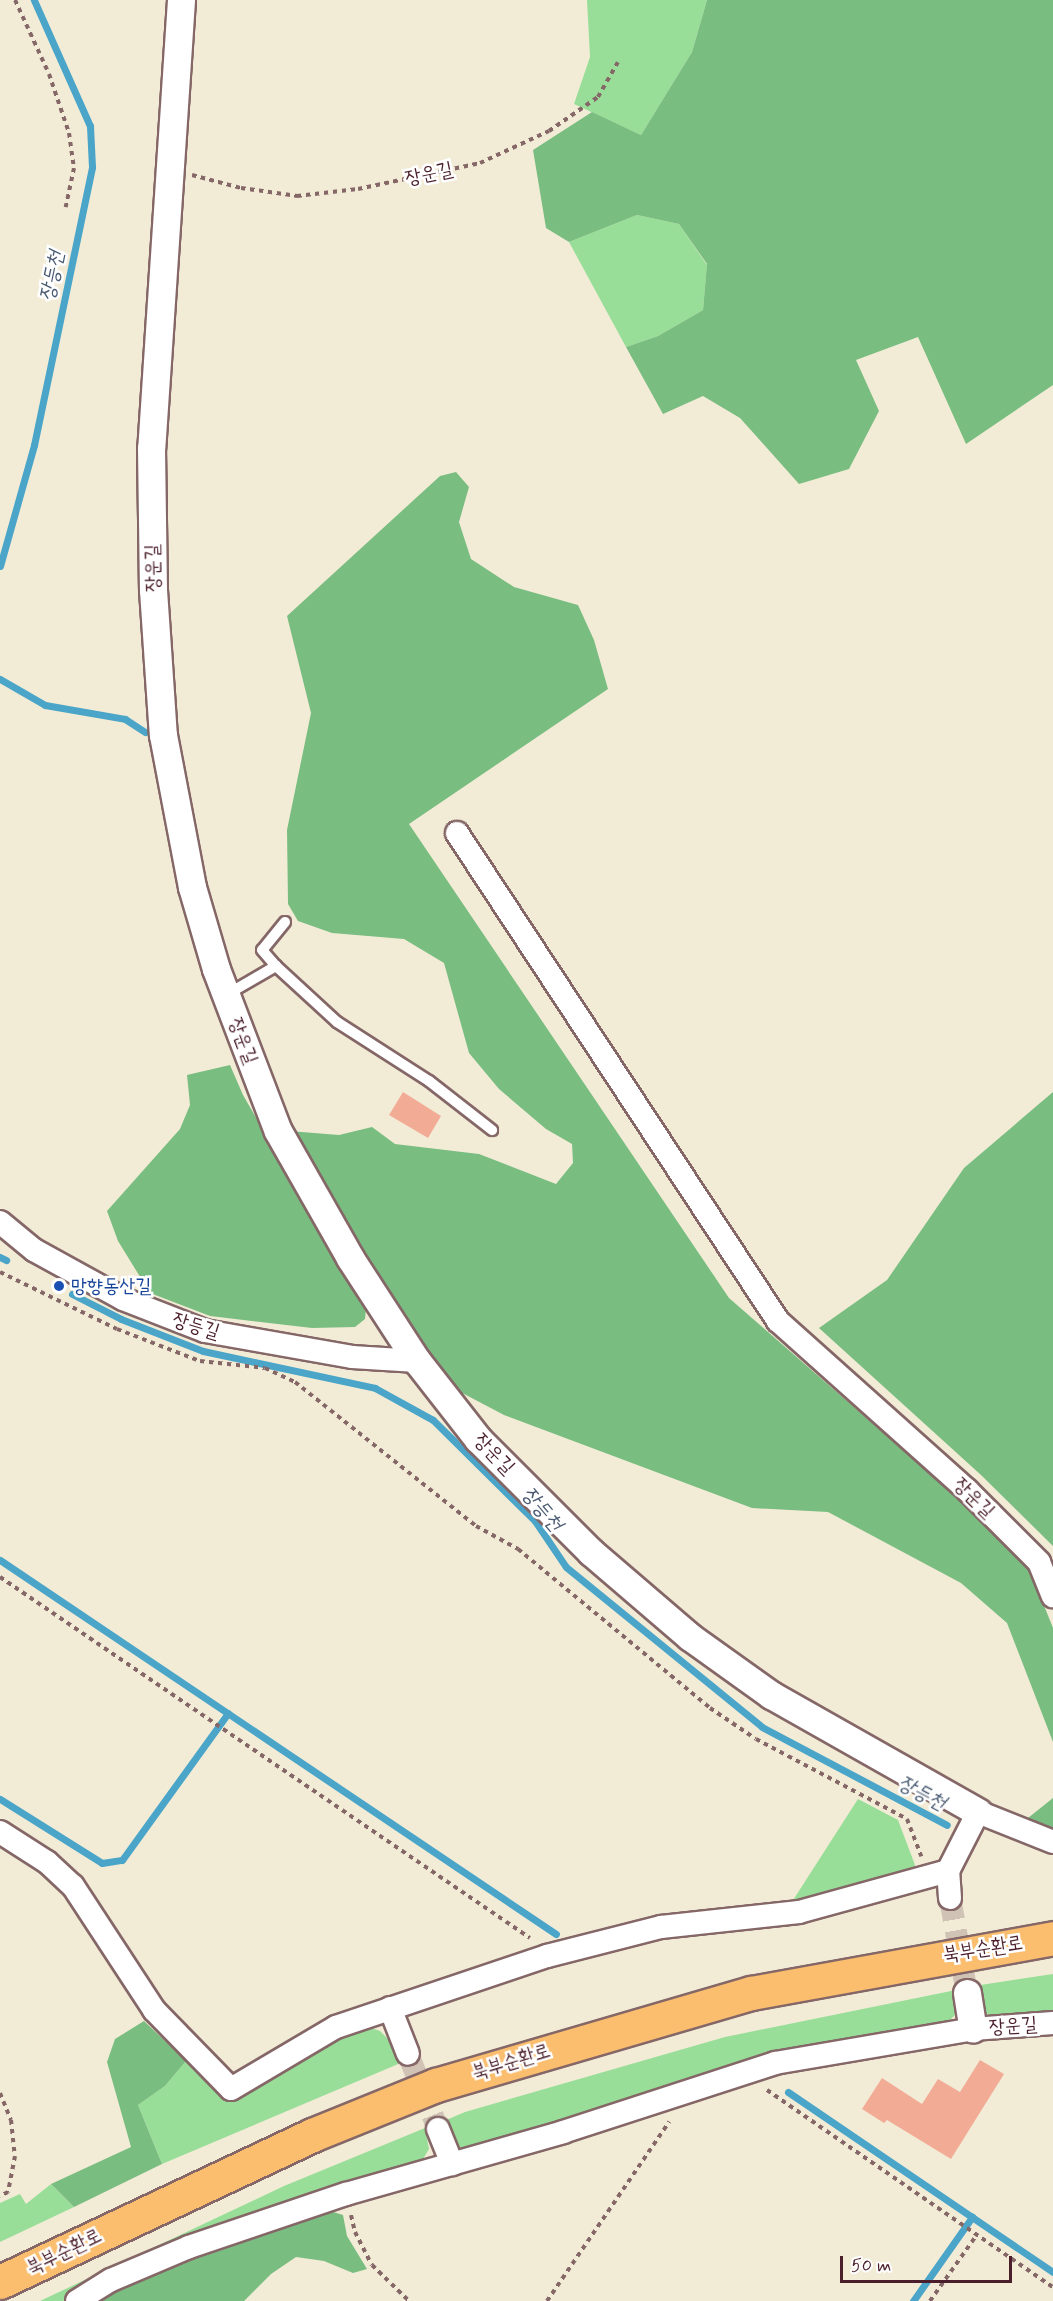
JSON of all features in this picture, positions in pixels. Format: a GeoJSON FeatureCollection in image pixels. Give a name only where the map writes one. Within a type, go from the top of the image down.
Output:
{"type":"FeatureCollection","features":[{"type":"Feature","properties":{"kind":"main road","name":"북부순환로"},"geometry":{"type":"LineString","coordinates":[[0,2282],[312,2135],[436,2085],[750,1993],[1053,1938]]}},
{"type":"Feature","properties":{"kind":"street","name":"장운길"},"geometry":{"type":"LineString","coordinates":[[181,0],[151,448],[153,590],[163,735],[192,886],[226,995],[278,1131],[350,1258],[417,1361],[478,1439],[591,1552],[690,1637],[807,1718],[978,1812],[1053,1842]]}},
{"type":"Feature","properties":{"kind":"street","name":"장운길"},"geometry":{"type":"LineString","coordinates":[[457,833],[778,1321],[1039,1562],[1053,1596]]}},
{"type":"Feature","properties":{"kind":"street","name":"장등길"},"geometry":{"type":"LineString","coordinates":[[0,1222],[34,1250],[103,1289],[205,1332],[352,1357],[417,1361]]}},
{"type":"Feature","properties":{"kind":"street"},"geometry":{"type":"LineString","coordinates":[[950,1898],[948,1871],[978,1812]]}},
{"type":"Feature","properties":{"kind":"street"},"geometry":{"type":"LineString","coordinates":[[0,1832],[47,1862],[73,1886],[154,2010],[231,2090],[336,2027],[547,1956],[661,1927],[799,1912],[948,1871]]}},
{"type":"Feature","properties":{"kind":"street","name":"장운길"},"geometry":{"type":"LineString","coordinates":[[967,1993],[973,2029],[1053,2023]]}},
{"type":"Feature","properties":{"kind":"street"},"geometry":{"type":"LineString","coordinates":[[390,2008],[408,2054]]}},
{"type":"Feature","properties":{"kind":"street"},"geometry":{"type":"LineString","coordinates":[[77,2301],[111,2280],[189,2247],[346,2194],[452,2164],[775,2063],[973,2029]]}},
{"type":"Feature","properties":{"kind":"street"},"geometry":{"type":"LineString","coordinates":[[438,2129],[452,2164]]}},
{"type":"Feature","properties":{"kind":"lane"},"geometry":{"type":"LineString","coordinates":[[285,922],[262,950],[276,966],[337,1022],[429,1081],[492,1130]]}},
{"type":"Feature","properties":{"kind":"lane","name":"장운길"},"geometry":{"type":"LineString","coordinates":[[226,995],[276,966]]}},
{"type":"Feature","properties":{"kind":"path"},"geometry":{"type":"LineString","coordinates":[[15,0],[50,74],[69,133],[74,168],[66,207]]}},
{"type":"Feature","properties":{"kind":"path","name":"장운길"},"geometry":{"type":"LineString","coordinates":[[171,170],[241,188],[297,196],[358,189],[480,163],[549,131],[598,97],[618,62]]}},
{"type":"Feature","properties":{"kind":"path"},"geometry":{"type":"LineString","coordinates":[[0,1272],[117,1329],[200,1361],[265,1368],[295,1382],[476,1526],[518,1549],[710,1708],[756,1738],[907,1819],[923,1862],[948,1871]]}},
{"type":"Feature","properties":{"kind":"path"},"geometry":{"type":"LineString","coordinates":[[0,1577],[533,1940],[547,1956]]}},
{"type":"Feature","properties":{"kind":"path"},"geometry":{"type":"LineString","coordinates":[[743,2073],[970,2232],[1053,2287]]}},
{"type":"Feature","properties":{"kind":"path"},"geometry":{"type":"LineString","coordinates":[[0,2093],[11,2120],[15,2156],[8,2192],[0,2196]]}},
{"type":"Feature","properties":{"kind":"path"},"geometry":{"type":"LineString","coordinates":[[547,2301],[670,2120],[675,2095]]}},
{"type":"Feature","properties":{"kind":"path"},"geometry":{"type":"LineString","coordinates":[[346,2194],[355,2232],[372,2265],[408,2301]]}},
{"type":"Feature","properties":{"kind":"path"},"geometry":{"type":"LineString","coordinates":[[930,2301],[976,2236]]}},
{"type":"Feature","properties":{"kind":"green space"},"geometry":{"type":"Polygon","coordinates":[[[587,0],[707,0],[692,52],[641,135],[574,104],[590,57],[587,0]]]}},
{"type":"Feature","properties":{"kind":"green space"},"geometry":{"type":"Polygon","coordinates":[[[707,0],[1053,0],[1053,385],[966,444],[918,337],[856,360],[879,411],[849,469],[799,484],[740,418],[703,396],[663,414],[626,347],[658,336],[703,310],[707,264],[679,224],[637,215],[569,242],[546,228],[533,150],[592,112],[641,135],[692,52],[707,0]]]}},
{"type":"Feature","properties":{"kind":"green space"},"geometry":{"type":"Polygon","coordinates":[[[637,215],[679,224],[707,265],[703,310],[658,336],[626,347],[569,242],[637,215]]]}},
{"type":"Feature","properties":{"kind":"green space"},"geometry":{"type":"Polygon","coordinates":[[[456,472],[469,487],[459,522],[471,559],[514,587],[578,605],[594,640],[608,689],[409,824],[729,1298],[959,1499],[1029,1568],[1053,1628],[1053,1742],[1007,1623],[961,1583],[828,1512],[752,1508],[504,1415],[447,1385],[422,1358],[289,1131],[339,1135],[372,1127],[395,1144],[479,1154],[556,1184],[573,1163],[572,1144],[546,1129],[499,1089],[469,1053],[444,963],[404,939],[332,933],[298,921],[288,904],[287,830],[311,713],[287,616],[440,476],[456,472]]]}},
{"type":"Feature","properties":{"kind":"green space"},"geometry":{"type":"Polygon","coordinates":[[[230,1065],[243,1095],[366,1309],[365,1319],[355,1327],[312,1328],[210,1316],[150,1293],[118,1241],[107,1211],[180,1129],[190,1105],[187,1075],[230,1065]]]}},
{"type":"Feature","properties":{"kind":"green space"},"geometry":{"type":"Polygon","coordinates":[[[1053,1092],[1053,1546],[981,1475],[819,1328],[887,1280],[964,1168],[1053,1092]]]}},
{"type":"Feature","properties":{"kind":"green space"},"geometry":{"type":"Polygon","coordinates":[[[1053,1798],[1053,1837],[1023,1822],[1053,1798]]]}},
{"type":"Feature","properties":{"kind":"green space"},"geometry":{"type":"Polygon","coordinates":[[[858,1799],[898,1820],[915,1865],[912,1875],[788,1908],[858,1799]]]}},
{"type":"Feature","properties":{"kind":"green space"},"geometry":{"type":"Polygon","coordinates":[[[1053,1974],[1053,2016],[1001,2021],[980,2010],[974,1986],[1053,1974]]]}},
{"type":"Feature","properties":{"kind":"green space"},"geometry":{"type":"Polygon","coordinates":[[[956,1990],[957,2013],[943,2027],[470,2152],[444,2140],[439,2123],[465,2112],[725,2037],[956,1990]]]}},
{"type":"Feature","properties":{"kind":"green space"},"geometry":{"type":"Polygon","coordinates":[[[144,2021],[186,2061],[165,2086],[138,2105],[162,2164],[74,2207],[51,2184],[131,2147],[107,2062],[115,2039],[144,2021]]]}},
{"type":"Feature","properties":{"kind":"green space"},"geometry":{"type":"Polygon","coordinates":[[[363,2025],[380,2031],[397,2048],[403,2062],[162,2164],[138,2105],[165,2086],[186,2061],[228,2102],[345,2031],[363,2025]]]}},
{"type":"Feature","properties":{"kind":"green space"},"geometry":{"type":"Polygon","coordinates":[[[425,2128],[429,2149],[423,2159],[408,2168],[109,2274],[63,2301],[40,2301],[284,2186],[425,2128]]]}},
{"type":"Feature","properties":{"kind":"green space"},"geometry":{"type":"Polygon","coordinates":[[[51,2184],[74,2207],[0,2242],[0,2203],[20,2194],[26,2204],[51,2184]]]}},
{"type":"Feature","properties":{"kind":"green space"},"geometry":{"type":"Polygon","coordinates":[[[330,2211],[343,2215],[347,2236],[367,2269],[353,2273],[324,2261],[296,2257],[271,2274],[244,2301],[95,2301],[192,2255],[330,2211]]]}},
{"type":"Feature","properties":{"kind":"building"},"geometry":{"type":"Polygon","coordinates":[[[403,1092],[441,1116],[428,1138],[389,1115],[403,1092]]]}},
{"type":"Feature","properties":{"kind":"building"},"geometry":{"type":"Polygon","coordinates":[[[980,2060],[1004,2074],[951,2159],[887,2120],[884,2123],[862,2109],[882,2078],[922,2104],[938,2079],[960,2092],[980,2060]]]}},
{"type":"Feature","properties":{"kind":"waterway","name":"장등천"},"geometry":{"type":"LineString","coordinates":[[0,566],[34,445],[92,167],[90,126],[34,0]]}},
{"type":"Feature","properties":{"kind":"waterway"},"geometry":{"type":"LineString","coordinates":[[0,679],[45,705],[125,719],[145,732]]}},
{"type":"Feature","properties":{"kind":"waterway","name":"장등천"},"geometry":{"type":"LineString","coordinates":[[0,1257],[6,1260]]}},
{"type":"Feature","properties":{"kind":"waterway","name":"장등천"},"geometry":{"type":"LineString","coordinates":[[72,1294],[121,1319],[203,1351],[375,1388],[433,1420],[535,1521],[566,1567],[762,1727],[947,1825]]}},
{"type":"Feature","properties":{"kind":"waterway"},"geometry":{"type":"LineString","coordinates":[[0,1560],[556,1934]]}},
{"type":"Feature","properties":{"kind":"waterway"},"geometry":{"type":"LineString","coordinates":[[0,1799],[102,1863],[122,1860],[228,1713]]}},
{"type":"Feature","properties":{"kind":"waterway"},"geometry":{"type":"LineString","coordinates":[[788,2092],[1053,2272]]}},
{"type":"Feature","properties":{"kind":"waterway"},"geometry":{"type":"LineString","coordinates":[[913,2301],[972,2217]]}},
{"type":"Feature","properties":{"kind":"tunnel"},"geometry":{"type":"LineString","coordinates":[[950,1898],[967,1993]]}},
{"type":"Feature","properties":{"kind":"tunnel"},"geometry":{"type":"LineString","coordinates":[[408,2054],[438,2129]]}},
{"type":"Feature","properties":{"kind":"place","name":"망향동산길"},"geometry":{"type":"Point","coordinates":[59,1286]}}]}
